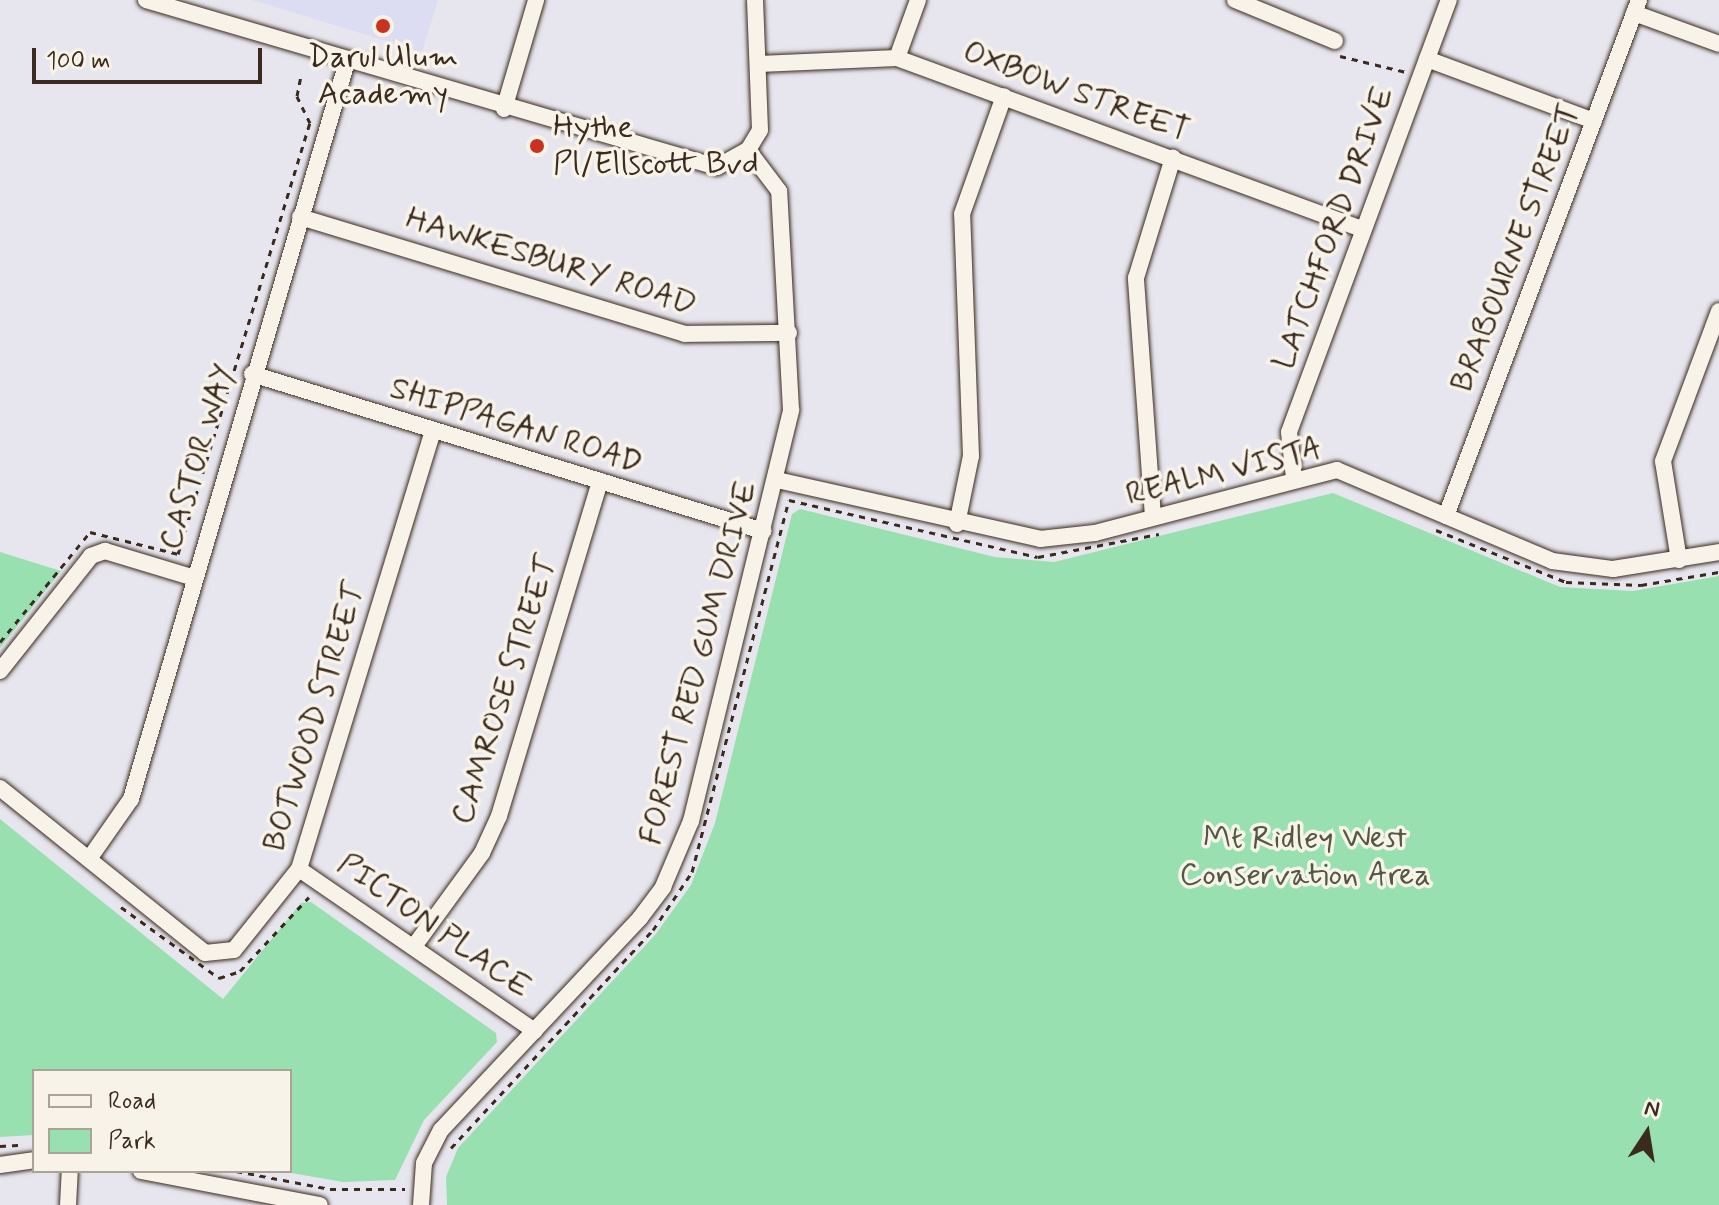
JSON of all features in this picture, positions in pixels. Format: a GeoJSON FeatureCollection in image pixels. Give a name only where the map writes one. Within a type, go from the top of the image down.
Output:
{"type":"FeatureCollection","features":[{"type":"Feature","properties":{"kind":"street"},"geometry":{"type":"LineString","coordinates":[[146,0],[504,109],[706,166],[731,163],[748,150],[762,116],[755,0]]}},
{"type":"Feature","properties":{"kind":"street"},"geometry":{"type":"LineString","coordinates":[[504,109],[536,0]]}},
{"type":"Feature","properties":{"kind":"street"},"geometry":{"type":"LineString","coordinates":[[897,58],[918,0]]}},
{"type":"Feature","properties":{"kind":"street"},"geometry":{"type":"LineString","coordinates":[[1235,0],[1270,4],[1332,46]]}},
{"type":"Feature","properties":{"kind":"street","name":"LATCHFORD DRIVE"},"geometry":{"type":"LineString","coordinates":[[1294,478],[1286,440],[1449,0]]}},
{"type":"Feature","properties":{"kind":"street"},"geometry":{"type":"LineString","coordinates":[[1636,6],[1719,44]]}},
{"type":"Feature","properties":{"kind":"street","name":"BRABOURNE STREET"},"geometry":{"type":"LineString","coordinates":[[1446,516],[1636,6]]}},
{"type":"Feature","properties":{"kind":"street","name":"OXBOW STREET"},"geometry":{"type":"LineString","coordinates":[[759,64],[897,58],[1363,229]]}},
{"type":"Feature","properties":{"kind":"street"},"geometry":{"type":"LineString","coordinates":[[1427,59],[1594,121]]}},
{"type":"Feature","properties":{"kind":"street","name":"CASTOR WAY"},"geometry":{"type":"LineString","coordinates":[[89,859],[131,799],[191,603],[191,577],[347,62]]}},
{"type":"Feature","properties":{"kind":"street"},"geometry":{"type":"LineString","coordinates":[[957,524],[971,456],[962,214],[1004,96]]}},
{"type":"Feature","properties":{"kind":"street","name":"FOREST RED GUM DRIVE"},"geometry":{"type":"LineString","coordinates":[[421,1205],[419,1188],[441,1130],[640,918],[683,848],[777,480],[791,410],[779,191],[748,150]]}},
{"type":"Feature","properties":{"kind":"street"},"geometry":{"type":"LineString","coordinates":[[1153,517],[1136,278],[1139,249],[1173,158]]}},
{"type":"Feature","properties":{"kind":"street","name":"HAWKESBURY ROAD"},"geometry":{"type":"LineString","coordinates":[[300,217],[685,334],[789,333]]}},
{"type":"Feature","properties":{"kind":"street"},"geometry":{"type":"LineString","coordinates":[[1679,560],[1663,461],[1719,311]]}},
{"type":"Feature","properties":{"kind":"street","name":"SHIPPAGAN ROAD"},"geometry":{"type":"LineString","coordinates":[[252,374],[763,531]]}},
{"type":"Feature","properties":{"kind":"street","name":"BOTWOOD STREET"},"geometry":{"type":"LineString","coordinates":[[0,788],[205,953],[222,957],[299,869],[433,430]]}},
{"type":"Feature","properties":{"kind":"street","name":"REALM VISTA"},"geometry":{"type":"LineString","coordinates":[[777,480],[957,524],[1040,539],[1153,517],[1294,478],[1351,473],[1446,516],[1577,566],[1679,560],[1719,552]]}},
{"type":"Feature","properties":{"kind":"street","name":"CAMROSE STREET"},"geometry":{"type":"LineString","coordinates":[[415,945],[482,853],[499,816],[600,481]]}},
{"type":"Feature","properties":{"kind":"street"},"geometry":{"type":"LineString","coordinates":[[0,671],[91,556],[105,551],[191,577]]}},
{"type":"Feature","properties":{"kind":"street","name":"PICTON PLACE"},"geometry":{"type":"LineString","coordinates":[[299,869],[415,945],[535,1031]]}},
{"type":"Feature","properties":{"kind":"street"},"geometry":{"type":"LineString","coordinates":[[0,1165],[32,1160]]}},
{"type":"Feature","properties":{"kind":"street"},"geometry":{"type":"LineString","coordinates":[[68,1205],[70,1173]]}},
{"type":"Feature","properties":{"kind":"street"},"geometry":{"type":"LineString","coordinates":[[152,1173],[320,1205]]}},
{"type":"Feature","properties":{"kind":"path"},"geometry":{"type":"LineString","coordinates":[[1332,46],[1420,77]]}},
{"type":"Feature","properties":{"kind":"path"},"geometry":{"type":"LineString","coordinates":[[0,642],[90,532],[178,554],[310,123],[297,96],[301,76]]}},
{"type":"Feature","properties":{"kind":"path"},"geometry":{"type":"LineString","coordinates":[[448,1154],[653,930],[692,872],[789,500],[1038,557],[1165,532]]}},
{"type":"Feature","properties":{"kind":"path"},"geometry":{"type":"LineString","coordinates":[[1422,524],[1566,582],[1641,585],[1719,572]]}},
{"type":"Feature","properties":{"kind":"path"},"geometry":{"type":"LineString","coordinates":[[0,1146],[32,1144]]}},
{"type":"Feature","properties":{"kind":"path"},"geometry":{"type":"LineString","coordinates":[[246,1173],[330,1189],[419,1188]]}},
{"type":"Feature","properties":{"kind":"shaded area","name":"Darul Ulum Academy"},"geometry":{"type":"Polygon","coordinates":[[[252,0],[438,0],[422,52],[252,0]]]}},
{"type":"Feature","properties":{"kind":"green space","name":"Mt Ridley West Conservation Area"},"geometry":{"type":"Polygon","coordinates":[[[1333,493],[1560,587],[1633,591],[1719,576],[1719,1205],[447,1205],[446,1177],[458,1148],[655,935],[691,885],[715,823],[792,514],[800,509],[995,557],[1054,562],[1333,493]]]}},
{"type":"Feature","properties":{"kind":"green space"},"geometry":{"type":"Polygon","coordinates":[[[0,552],[61,571],[0,648],[0,552]]]}},
{"type":"Feature","properties":{"kind":"green space"},"geometry":{"type":"Polygon","coordinates":[[[0,819],[223,999],[301,903],[311,902],[496,1033],[497,1042],[424,1120],[395,1180],[343,1182],[291,1173],[292,1069],[32,1069],[32,1135],[0,1137],[0,819]]]}},
{"type":"Feature","properties":{"kind":"place","name":"Darul Ulum Academy"},"geometry":{"type":"Point","coordinates":[383,26]}},
{"type":"Feature","properties":{"kind":"place","name":"Hythe Pl/Ellscott Bvd"},"geometry":{"type":"Point","coordinates":[537,146]}}]}
